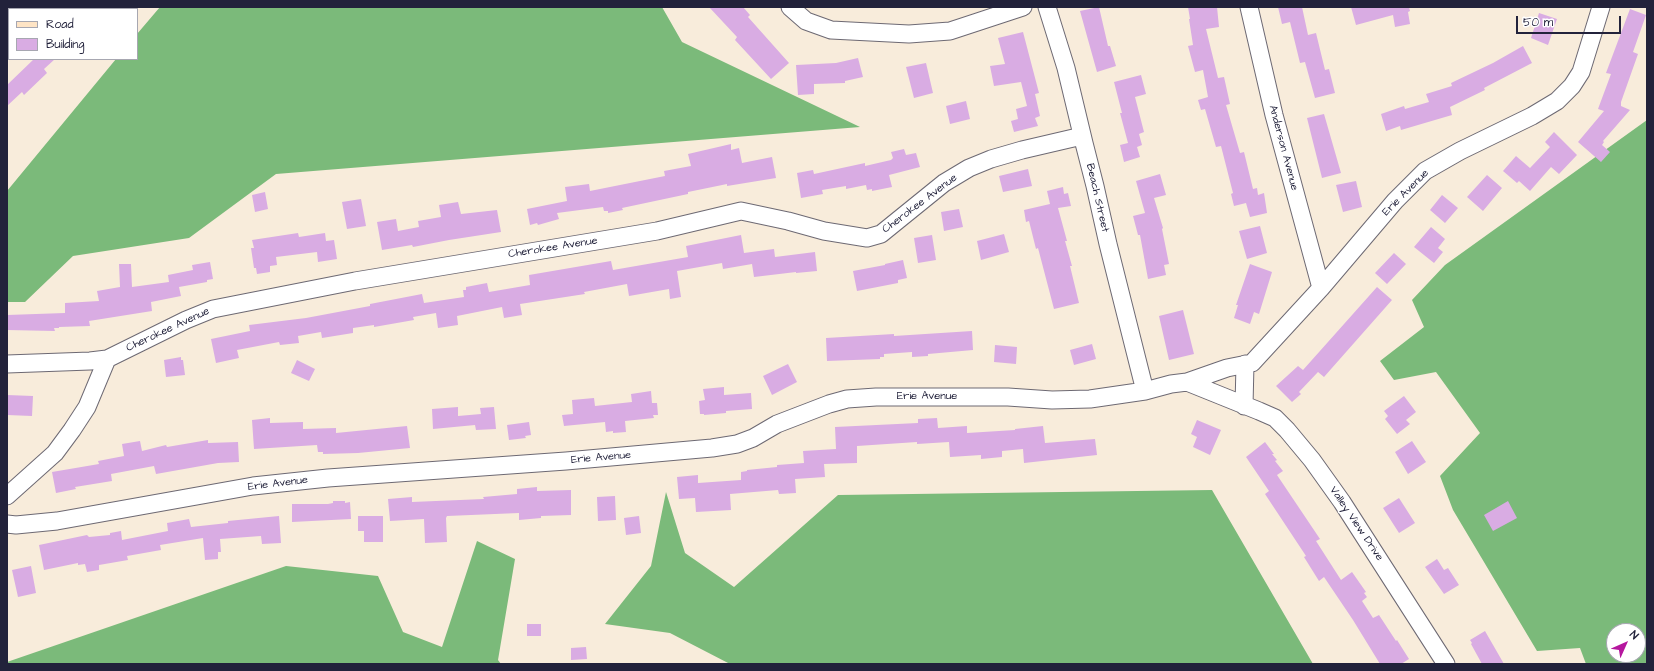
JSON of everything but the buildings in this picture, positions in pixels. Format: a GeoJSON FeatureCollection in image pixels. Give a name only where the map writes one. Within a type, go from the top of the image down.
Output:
{"type":"FeatureCollection","features":[{"type":"Feature","properties":{"kind":"street"},"geometry":{"type":"LineString","coordinates":[[790,7],[806,21],[831,30],[909,34],[950,30],[1023,7]]}},
{"type":"Feature","properties":{"kind":"street","name":"Beach Street"},"geometry":{"type":"LineString","coordinates":[[1046,7],[1066,68],[1145,391]]}},
{"type":"Feature","properties":{"kind":"street","name":"Anderson Avenue"},"geometry":{"type":"LineString","coordinates":[[1249,7],[1274,115],[1321,288]]}},
{"type":"Feature","properties":{"kind":"street","name":"Erie Avenue"},"geometry":{"type":"LineString","coordinates":[[7,524],[16,525],[57,521],[253,486],[328,478],[566,461],[712,448],[737,444],[754,438],[777,424],[829,404],[847,399],[876,397],[985,397],[1052,400],[1090,399],[1145,391],[1171,384],[1187,382],[1227,368],[1252,363],[1321,288],[1395,201],[1425,171],[1460,151],[1532,116],[1557,101],[1572,86],[1581,72],[1601,7]]}},
{"type":"Feature","properties":{"kind":"street","name":"Cherokee Avenue"},"geometry":{"type":"LineString","coordinates":[[7,364],[107,359],[186,320],[213,309],[355,281],[657,231],[741,211],[788,220],[824,231],[867,238],[881,234],[944,183],[969,168],[991,159],[1022,150],[1082,136]]}},
{"type":"Feature","properties":{"kind":"street"},"geometry":{"type":"LineString","coordinates":[[7,496],[55,453],[86,407],[107,359]]}},
{"type":"Feature","properties":{"kind":"street"},"geometry":{"type":"LineString","coordinates":[[1187,382],[1244,406],[1246,364]]}},
{"type":"Feature","properties":{"kind":"street","name":"Valley View Drive"},"geometry":{"type":"LineString","coordinates":[[1244,406],[1275,418],[1312,460],[1358,527],[1446,664]]}},
{"type":"Feature","properties":{"kind":"green space"},"geometry":{"type":"Polygon","coordinates":[[[160,7],[662,7],[682,42],[860,127],[276,174],[189,238],[73,256],[25,302],[7,302],[7,191],[115,60],[138,60],[138,33],[160,7]]]}},
{"type":"Feature","properties":{"kind":"green space"},"geometry":{"type":"Polygon","coordinates":[[[1647,120],[1647,664],[1586,664],[1580,648],[1537,651],[1453,510],[1440,476],[1480,433],[1436,372],[1394,380],[1380,361],[1424,327],[1412,300],[1445,265],[1647,120]]]}},
{"type":"Feature","properties":{"kind":"green space"},"geometry":{"type":"Polygon","coordinates":[[[1212,490],[1313,664],[730,664],[670,633],[605,624],[651,566],[666,492],[685,553],[734,587],[838,495],[1212,490]]]}},
{"type":"Feature","properties":{"kind":"green space"},"geometry":{"type":"Polygon","coordinates":[[[477,541],[515,559],[498,660],[501,664],[7,664],[7,662],[286,566],[378,576],[403,632],[442,647],[477,541]]]}}]}
